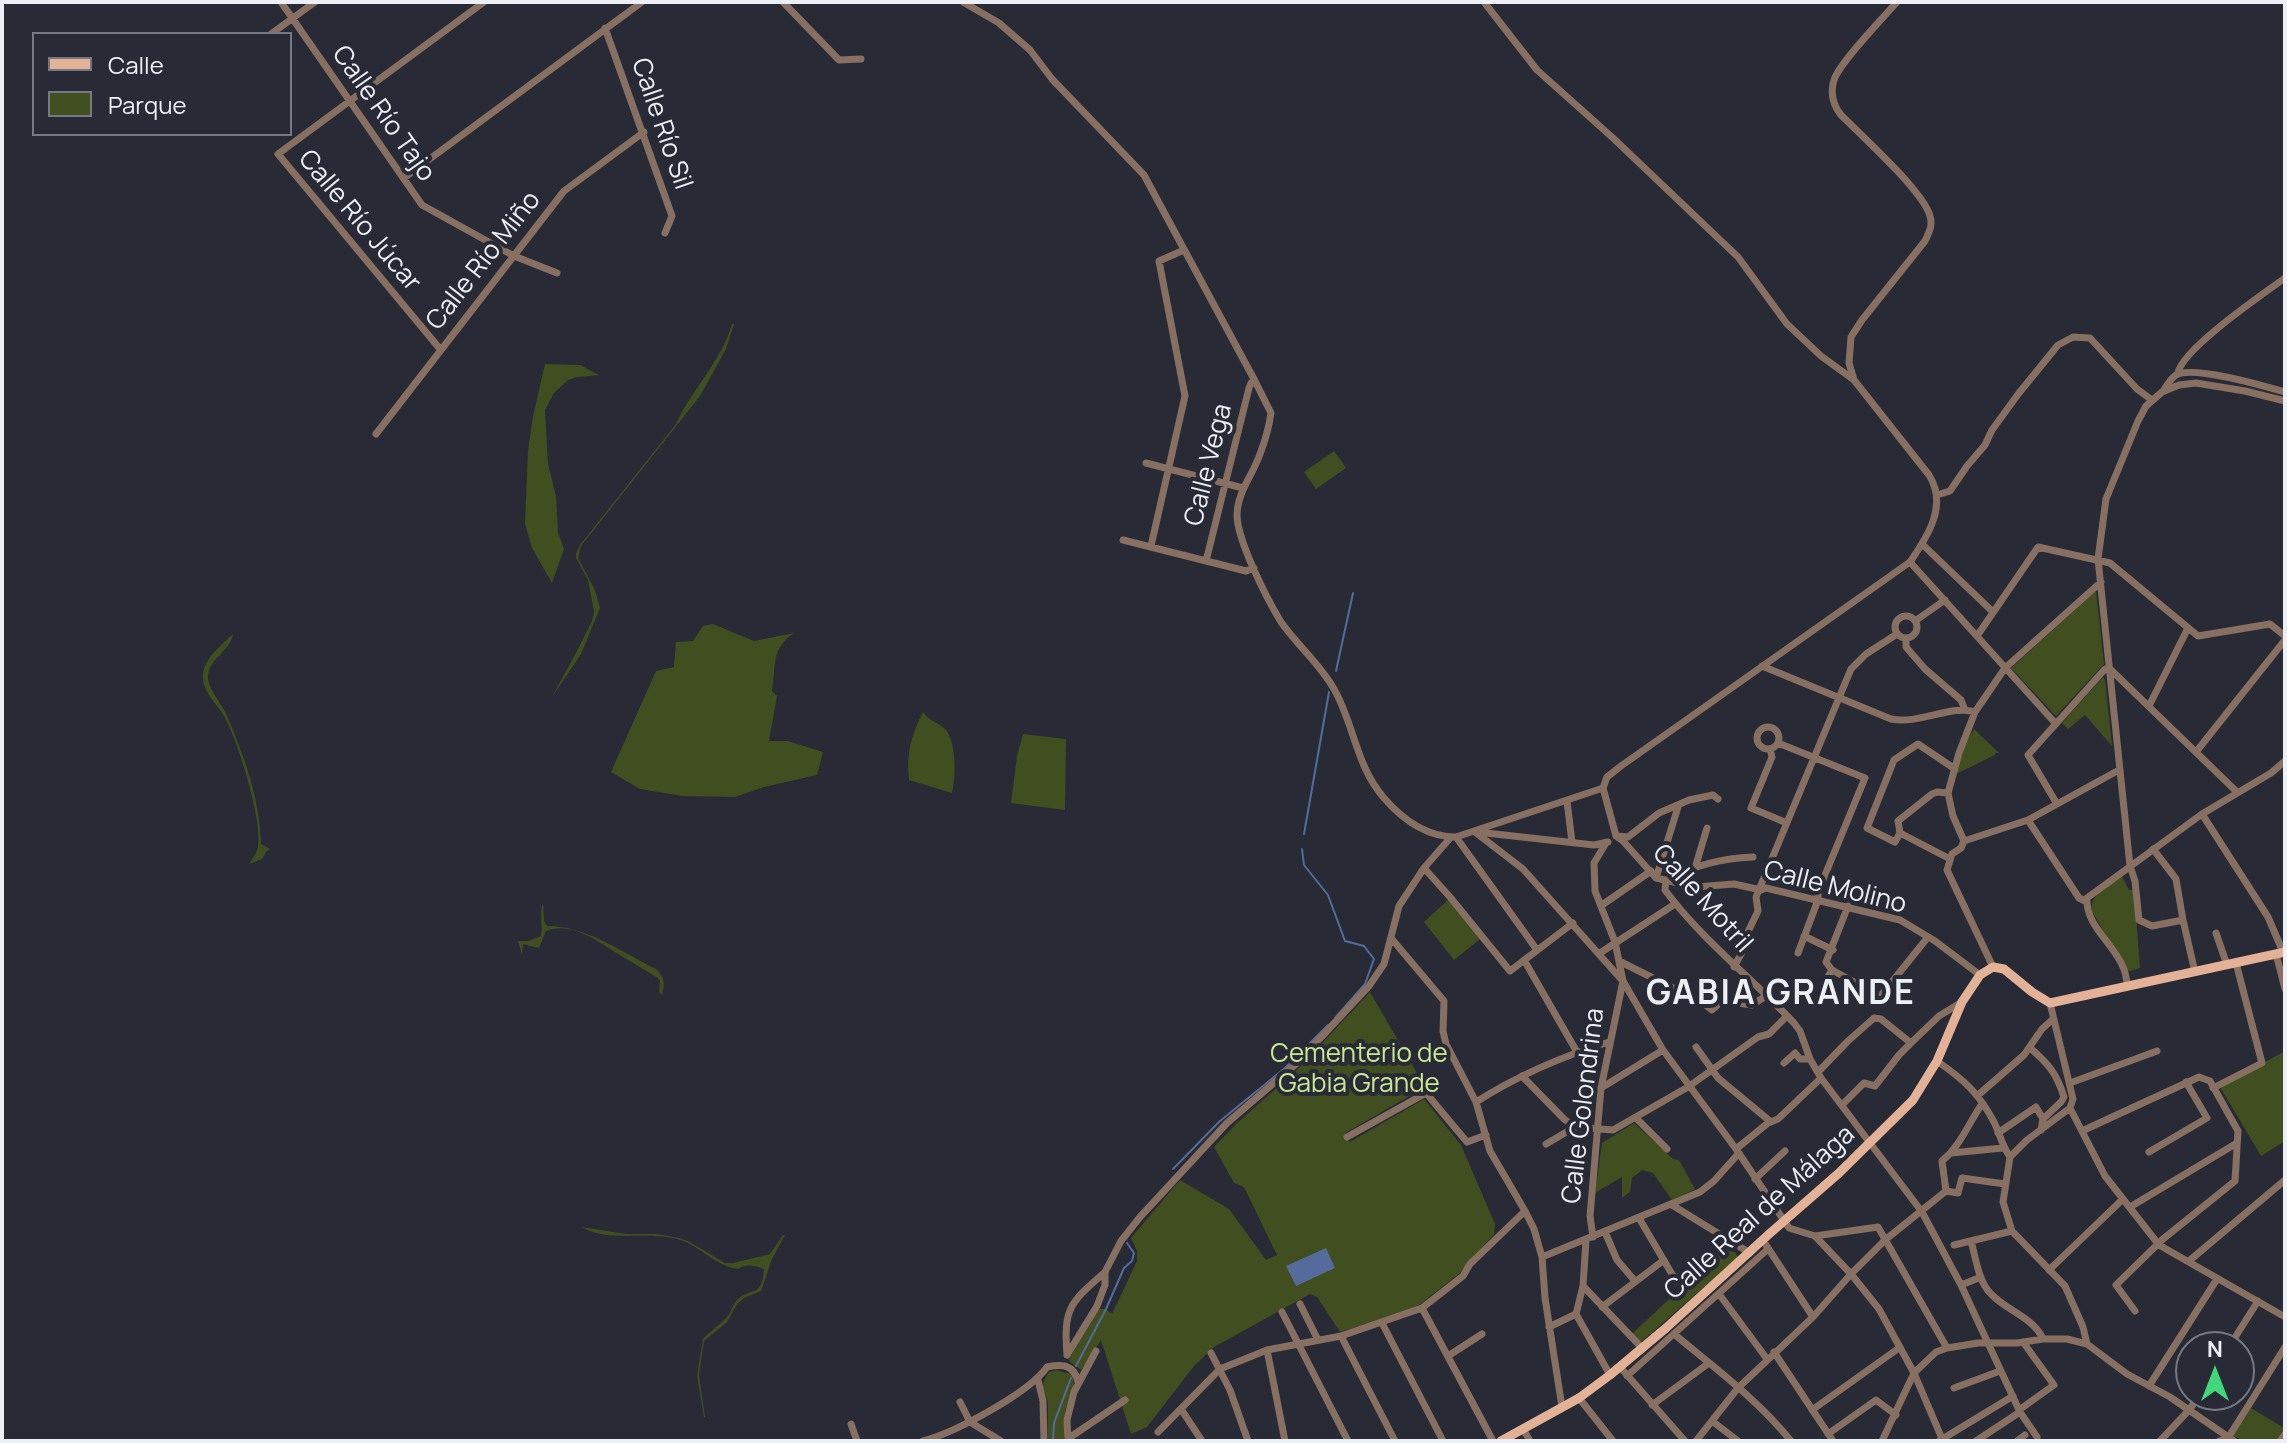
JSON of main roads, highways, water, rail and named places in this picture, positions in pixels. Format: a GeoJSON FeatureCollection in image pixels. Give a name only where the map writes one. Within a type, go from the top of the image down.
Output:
{"type":"FeatureCollection","features":[{"type":"Feature","properties":{"kind":"main road","name":"Calle Real de Málaga"},"geometry":{"type":"LineString","coordinates":[[1501,1441],[1525,1437],[1562,1407],[1610,1375],[1624,1372],[1643,1349],[1750,1253],[1766,1244],[1784,1221],[1870,1143],[1913,1100],[1937,1061],[1962,1002],[1980,975],[1993,967],[2004,969],[2050,1003],[2281,953]]}},
{"type":"Feature","properties":{"kind":"water"},"geometry":{"type":"Polygon","coordinates":[[[1326,1248],[1335,1268],[1296,1286],[1286,1266],[1326,1248]]]}},
{"type":"Feature","properties":{"kind":"waterway"},"geometry":{"type":"LineString","coordinates":[[1336,671],[1353,593]]}},
{"type":"Feature","properties":{"kind":"waterway"},"geometry":{"type":"LineString","coordinates":[[1304,834],[1329,692]]}},
{"type":"Feature","properties":{"kind":"waterway"},"geometry":{"type":"LineString","coordinates":[[1302,849],[1304,865],[1328,895],[1345,941],[1364,946],[1374,959],[1365,984],[1335,1018]]}},
{"type":"Feature","properties":{"kind":"waterway"},"geometry":{"type":"LineString","coordinates":[[1173,1169],[1220,1121],[1285,1068],[1328,1025]]}},
{"type":"Feature","properties":{"kind":"waterway"},"geometry":{"type":"LineString","coordinates":[[1076,1366],[1124,1268],[1132,1261],[1134,1253],[1127,1243]]}},
{"type":"Feature","properties":{"kind":"waterway"},"geometry":{"type":"LineString","coordinates":[[1053,1441],[1054,1423],[1071,1378]]}},
{"type":"Feature","properties":{"kind":"district","name":"GABIA GRANDE"},"geometry":{"type":"Point","coordinates":[1781,994]}},
{"type":"Feature","properties":{"kind":"park label","name":"Cementerio de Gabia Grande"},"geometry":{"type":"Point","coordinates":[1359,1070]}}]}
